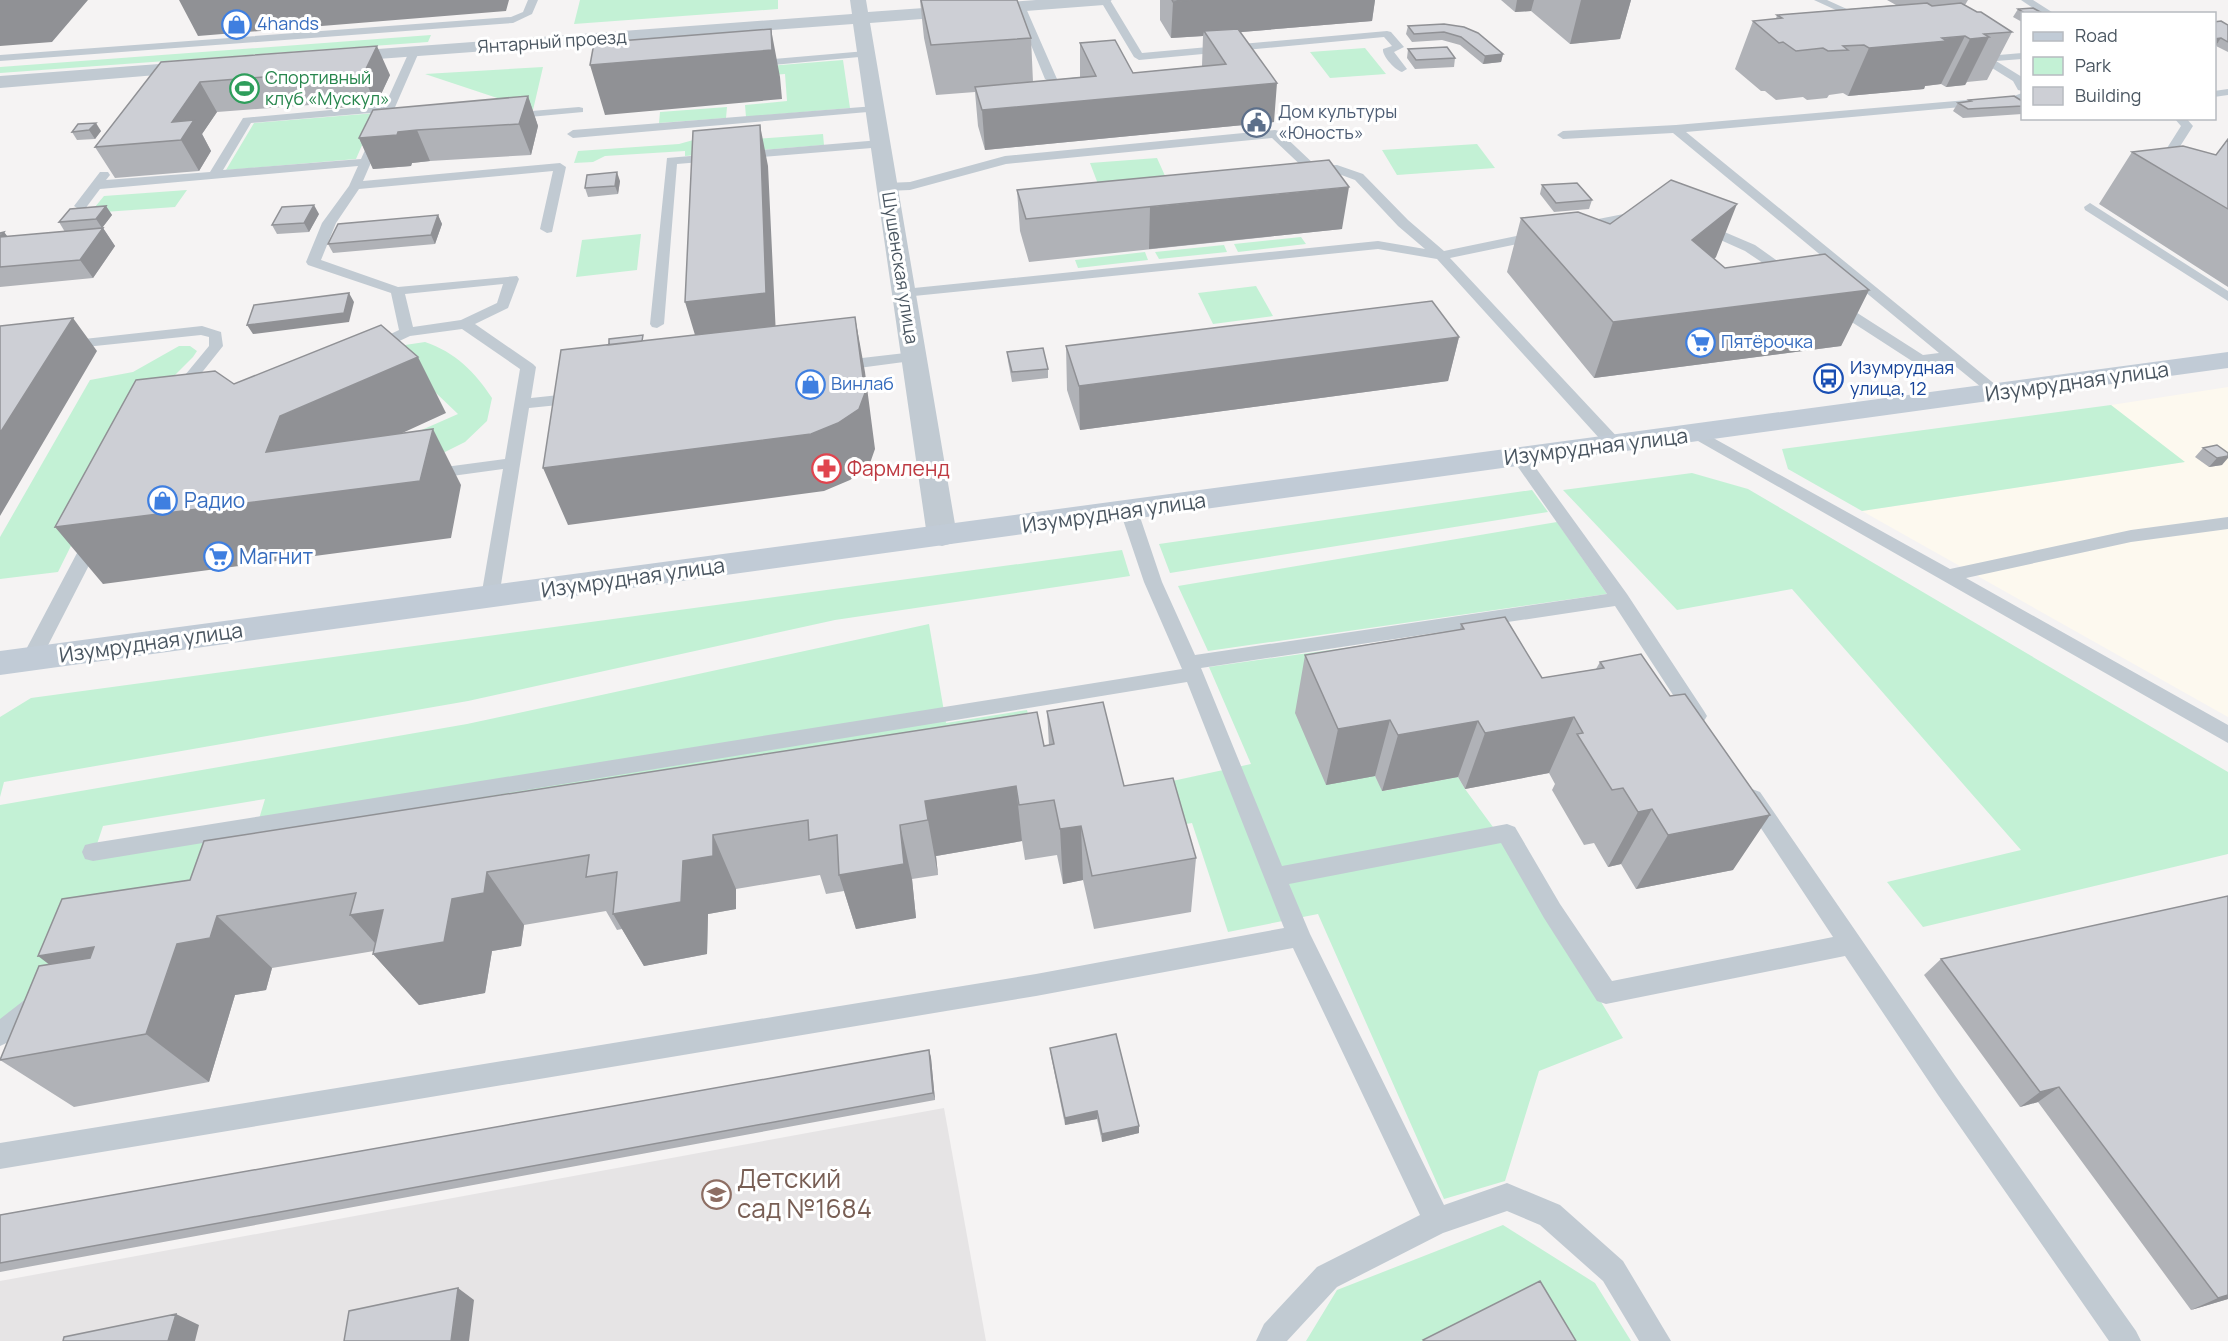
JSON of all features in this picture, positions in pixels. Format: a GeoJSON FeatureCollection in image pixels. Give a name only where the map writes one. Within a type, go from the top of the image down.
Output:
{"type":"FeatureCollection","features":[{"type":"Feature","properties":{"kind":"street","name":"Шушенская улица"},"geometry":{"type":"LineString","coordinates":[[858,0],[942,536]]}},
{"type":"Feature","properties":{"kind":"street","name":"Янтарный проезд"},"geometry":{"type":"LineString","coordinates":[[322,59],[1105,0]]}},
{"type":"Feature","properties":{"kind":"street"},"geometry":{"type":"LineString","coordinates":[[0,82],[218,66]]}},
{"type":"Feature","properties":{"kind":"street","name":"Изумрудная улица"},"geometry":{"type":"LineString","coordinates":[[16,661],[1129,512],[2228,360]]}},
{"type":"Feature","properties":{"kind":"lane"},"geometry":{"type":"LineString","coordinates":[[0,58],[513,20],[523,16],[530,9],[533,0]]}},
{"type":"Feature","properties":{"kind":"lane"},"geometry":{"type":"LineString","coordinates":[[1105,0],[1139,57],[1387,34],[1399,47],[1387,51],[1402,69]]}},
{"type":"Feature","properties":{"kind":"lane"},"geometry":{"type":"LineString","coordinates":[[2023,0],[2046,12]]}},
{"type":"Feature","properties":{"kind":"lane"},"geometry":{"type":"LineString","coordinates":[[1813,2],[1882,24]]}},
{"type":"Feature","properties":{"kind":"lane"},"geometry":{"type":"LineString","coordinates":[[1020,6],[1051,79]]}},
{"type":"Feature","properties":{"kind":"lane"},"geometry":{"type":"LineString","coordinates":[[479,47],[488,22]]}},
{"type":"Feature","properties":{"kind":"lane"},"geometry":{"type":"LineString","coordinates":[[1960,46],[2018,79],[2021,86]]}},
{"type":"Feature","properties":{"kind":"lane"},"geometry":{"type":"LineString","coordinates":[[58,78],[79,52]]}},
{"type":"Feature","properties":{"kind":"lane"},"geometry":{"type":"LineString","coordinates":[[358,355],[407,332],[465,324],[503,305],[512,279],[397,291],[313,262],[329,223],[355,186],[365,162],[386,126],[389,108],[414,52]]}},
{"type":"Feature","properties":{"kind":"lane"},"geometry":{"type":"LineString","coordinates":[[746,65],[866,54]]}},
{"type":"Feature","properties":{"kind":"lane"},"geometry":{"type":"LineString","coordinates":[[1985,59],[2021,57]]}},
{"type":"Feature","properties":{"kind":"lane"},"geometry":{"type":"LineString","coordinates":[[172,83],[183,69]]}},
{"type":"Feature","properties":{"kind":"lane"},"geometry":{"type":"LineString","coordinates":[[1563,135],[1676,129],[2016,99],[2021,96]]}},
{"type":"Feature","properties":{"kind":"lane"},"geometry":{"type":"LineString","coordinates":[[214,175],[248,120],[389,108]]}},
{"type":"Feature","properties":{"kind":"lane"},"geometry":{"type":"LineString","coordinates":[[573,134],[875,109]]}},
{"type":"Feature","properties":{"kind":"lane"},"geometry":{"type":"LineString","coordinates":[[495,117],[579,110]]}},
{"type":"Feature","properties":{"kind":"lane"},"geometry":{"type":"LineString","coordinates":[[2154,176],[2178,152],[2187,126],[2181,120]]}},
{"type":"Feature","properties":{"kind":"lane"},"geometry":{"type":"LineString","coordinates":[[1676,129],[1997,393]]}},
{"type":"Feature","properties":{"kind":"lane"},"geometry":{"type":"LineString","coordinates":[[887,187],[910,186],[1005,160],[1275,134],[1313,170],[1337,169],[1359,177],[1403,223],[1441,256],[1615,445]]}},
{"type":"Feature","properties":{"kind":"lane"},"geometry":{"type":"LineString","coordinates":[[657,324],[670,162],[880,144]]}},
{"type":"Feature","properties":{"kind":"lane"},"geometry":{"type":"LineString","coordinates":[[97,185],[365,162]]}},
{"type":"Feature","properties":{"kind":"lane"},"geometry":{"type":"LineString","coordinates":[[80,206],[111,166]]}},
{"type":"Feature","properties":{"kind":"lane"},"geometry":{"type":"LineString","coordinates":[[355,186],[560,167],[547,229]]}},
{"type":"Feature","properties":{"kind":"lane"},"geometry":{"type":"LineString","coordinates":[[2090,207],[2228,297]]}},
{"type":"Feature","properties":{"kind":"lane"},"geometry":{"type":"LineString","coordinates":[[904,294],[1378,245],[1441,256],[1648,213],[1657,214]]}},
{"type":"Feature","properties":{"kind":"lane"},"geometry":{"type":"LineString","coordinates":[[1687,219],[1750,248],[1803,284]]}},
{"type":"Feature","properties":{"kind":"lane"},"geometry":{"type":"LineString","coordinates":[[397,291],[407,332]]}},
{"type":"Feature","properties":{"kind":"lane"},"geometry":{"type":"LineString","coordinates":[[1821,296],[1920,360],[1952,356]]}},
{"type":"Feature","properties":{"kind":"lane"},"geometry":{"type":"LineString","coordinates":[[465,324],[528,367],[490,597]]}},
{"type":"Feature","properties":{"kind":"lane"},"geometry":{"type":"LineString","coordinates":[[48,347],[202,330],[216,335],[216,346],[174,398],[200,390]]}},
{"type":"Feature","properties":{"kind":"lane"},"geometry":{"type":"LineString","coordinates":[[824,368],[914,357]]}},
{"type":"Feature","properties":{"kind":"lane"},"geometry":{"type":"LineString","coordinates":[[522,404],[592,396]]}},
{"type":"Feature","properties":{"kind":"lane"},"geometry":{"type":"LineString","coordinates":[[1697,434],[2228,735]]}},
{"type":"Feature","properties":{"kind":"lane"},"geometry":{"type":"LineString","coordinates":[[1519,457],[1620,599],[1708,734]]}},
{"type":"Feature","properties":{"kind":"lane"},"geometry":{"type":"LineString","coordinates":[[413,477],[512,463]]}},
{"type":"Feature","properties":{"kind":"lane"},"geometry":{"type":"LineString","coordinates":[[1129,512],[1153,582],[1191,669],[1299,936],[1437,1221]]}},
{"type":"Feature","properties":{"kind":"lane"},"geometry":{"type":"LineString","coordinates":[[16,661],[101,523]]}},
{"type":"Feature","properties":{"kind":"lane"},"geometry":{"type":"LineString","coordinates":[[1949,576],[2131,536],[2228,523]]}},
{"type":"Feature","properties":{"kind":"lane"},"geometry":{"type":"LineString","coordinates":[[93,852],[1620,599]]}},
{"type":"Feature","properties":{"kind":"lane"},"geometry":{"type":"LineString","coordinates":[[1742,783],[1947,1086],[2126,1341]]}},
{"type":"Feature","properties":{"kind":"lane"},"geometry":{"type":"LineString","coordinates":[[1275,877],[1507,833],[1552,911],[1606,993],[1851,944]]}},
{"type":"Feature","properties":{"kind":"lane"},"geometry":{"type":"LineString","coordinates":[[0,1156],[1036,986],[1299,936]]}},
{"type":"Feature","properties":{"kind":"lane"},"geometry":{"type":"LineString","coordinates":[[0,1034],[44,1000]]}},
{"type":"Feature","properties":{"kind":"lane"},"geometry":{"type":"LineString","coordinates":[[1271,1341],[1274,1334],[1327,1277],[1437,1221],[1507,1197],[1550,1215],[1613,1271],[1656,1341]]}},
{"type":"Feature","properties":{"kind":"shaded area"},"geometry":{"type":"Polygon","coordinates":[[[2228,387],[2228,717],[1862,511],[2184,462],[2111,405],[2228,387]]]}},
{"type":"Feature","properties":{"kind":"shaded area","name":"Детский сад №1684"},"geometry":{"type":"Polygon","coordinates":[[[944,1108],[986,1341],[0,1341],[0,1281],[944,1108]]]}},
{"type":"Feature","properties":{"kind":"green space"},"geometry":{"type":"Polygon","coordinates":[[[580,0],[778,0],[778,9],[574,24],[580,0]]]}},
{"type":"Feature","properties":{"kind":"green space"},"geometry":{"type":"Polygon","coordinates":[[[431,35],[428,42],[0,73],[0,67],[431,35]]]}},
{"type":"Feature","properties":{"kind":"green space"},"geometry":{"type":"Polygon","coordinates":[[[1365,48],[1386,74],[1330,78],[1310,52],[1365,48]]]}},
{"type":"Feature","properties":{"kind":"green space"},"geometry":{"type":"Polygon","coordinates":[[[843,60],[850,108],[746,117],[745,105],[787,101],[785,74],[658,84],[659,75],[843,60]]]}},
{"type":"Feature","properties":{"kind":"green space"},"geometry":{"type":"Polygon","coordinates":[[[543,67],[533,110],[425,74],[543,67]]]}},
{"type":"Feature","properties":{"kind":"green space"},"geometry":{"type":"Polygon","coordinates":[[[727,107],[726,118],[659,123],[660,112],[727,107]]]}},
{"type":"Feature","properties":{"kind":"green space"},"geometry":{"type":"Polygon","coordinates":[[[376,113],[356,159],[226,170],[254,123],[376,113]]]}},
{"type":"Feature","properties":{"kind":"green space"},"geometry":{"type":"Polygon","coordinates":[[[722,132],[755,139],[823,134],[824,145],[685,156],[685,151],[605,156],[593,162],[574,163],[578,151],[679,144],[722,132]]]}},
{"type":"Feature","properties":{"kind":"green space"},"geometry":{"type":"Polygon","coordinates":[[[1477,144],[1495,168],[1397,175],[1382,150],[1477,144]]]}},
{"type":"Feature","properties":{"kind":"green space"},"geometry":{"type":"Polygon","coordinates":[[[1157,158],[1166,178],[1098,184],[1090,163],[1157,158]]]}},
{"type":"Feature","properties":{"kind":"green space"},"geometry":{"type":"Polygon","coordinates":[[[187,190],[175,207],[90,213],[104,196],[187,190]]]}},
{"type":"Feature","properties":{"kind":"green space"},"geometry":{"type":"Polygon","coordinates":[[[641,234],[637,270],[576,277],[582,240],[641,234]]]}},
{"type":"Feature","properties":{"kind":"green space"},"geometry":{"type":"Polygon","coordinates":[[[1301,237],[1306,244],[1238,252],[1234,244],[1301,237]]]}},
{"type":"Feature","properties":{"kind":"green space"},"geometry":{"type":"Polygon","coordinates":[[[1224,245],[1227,252],[1159,259],[1155,252],[1224,245]]]}},
{"type":"Feature","properties":{"kind":"green space"},"geometry":{"type":"Polygon","coordinates":[[[1145,252],[1148,260],[1078,268],[1075,260],[1145,252]]]}},
{"type":"Feature","properties":{"kind":"green space"},"geometry":{"type":"Polygon","coordinates":[[[1256,286],[1273,316],[1213,324],[1198,293],[1256,286]]]}},
{"type":"Feature","properties":{"kind":"green space"},"geometry":{"type":"Polygon","coordinates":[[[425,342],[455,357],[479,380],[492,398],[487,421],[465,442],[435,457],[367,454],[458,414],[414,372],[384,353],[405,345],[425,342]]]}},
{"type":"Feature","properties":{"kind":"green space"},"geometry":{"type":"Polygon","coordinates":[[[179,346],[190,346],[197,351],[150,400],[129,429],[58,572],[0,579],[0,537],[90,380],[133,372],[179,346]]]}},
{"type":"Feature","properties":{"kind":"green space"},"geometry":{"type":"Polygon","coordinates":[[[2111,405],[2185,462],[1862,511],[1788,469],[1782,449],[2111,405]]]}},
{"type":"Feature","properties":{"kind":"green space"},"geometry":{"type":"Polygon","coordinates":[[[1692,473],[1748,489],[2228,772],[2228,854],[1923,927],[1887,882],[2021,850],[1792,589],[1677,610],[1563,490],[1692,473]]]}},
{"type":"Feature","properties":{"kind":"green space"},"geometry":{"type":"Polygon","coordinates":[[[1532,490],[1548,512],[1170,573],[1159,544],[1532,490]]]}},
{"type":"Feature","properties":{"kind":"green space"},"geometry":{"type":"Polygon","coordinates":[[[1557,522],[1607,594],[1208,651],[1178,586],[1557,522]]]}},
{"type":"Feature","properties":{"kind":"green space"},"geometry":{"type":"Polygon","coordinates":[[[1122,550],[1130,576],[835,620],[468,701],[4,782],[0,797],[0,717],[31,698],[1122,550]]]}},
{"type":"Feature","properties":{"kind":"green space"},"geometry":{"type":"Polygon","coordinates":[[[929,624],[946,723],[1027,710],[1041,769],[0,1025],[0,805],[467,724],[929,624]],[[265,799],[103,826],[96,847],[259,819],[265,799]]]}},
{"type":"Feature","properties":{"kind":"green space"},"geometry":{"type":"Polygon","coordinates":[[[1464,631],[1375,776],[1383,791],[1458,777],[1504,842],[1623,1038],[1539,1071],[1505,1181],[1444,1199],[1318,914],[1228,932],[1192,823],[1140,831],[1126,791],[1251,764],[1209,667],[1464,631]]]}},
{"type":"Feature","properties":{"kind":"green space"},"geometry":{"type":"Polygon","coordinates":[[[1503,1225],[1595,1283],[1631,1341],[1306,1341],[1337,1290],[1503,1225]]]}},
{"type":"Feature","properties":{"kind":"building"},"geometry":{"type":"Polygon","coordinates":[[[921,0],[1017,0],[1031,38],[931,45],[921,0]]]}},
{"type":"Feature","properties":{"kind":"building"},"geometry":{"type":"Polygon","coordinates":[[[1927,3],[1932,6],[1961,3],[1981,12],[2012,32],[1984,34],[1989,37],[1942,38],[1947,41],[1869,48],[1864,45],[1843,46],[1848,50],[1828,51],[1823,48],[1796,51],[1783,42],[1779,43],[1753,21],[1782,18],[1777,15],[1927,3]]]}},
{"type":"Feature","properties":{"kind":"building"},"geometry":{"type":"Polygon","coordinates":[[[2033,8],[2040,12],[2023,12],[2018,9],[2033,8]]]}},
{"type":"Feature","properties":{"kind":"building"},"geometry":{"type":"Polygon","coordinates":[[[2221,21],[2228,25],[2228,42],[2221,38],[2216,39],[2216,22],[2221,21]]]}},
{"type":"Feature","properties":{"kind":"building"},"geometry":{"type":"Polygon","coordinates":[[[1444,24],[1464,27],[1478,33],[1503,54],[1485,56],[1461,37],[1444,32],[1414,34],[1408,26],[1444,24]]]}},
{"type":"Feature","properties":{"kind":"building"},"geometry":{"type":"Polygon","coordinates":[[[771,29],[772,50],[590,65],[594,43],[771,29]]]}},
{"type":"Feature","properties":{"kind":"building"},"geometry":{"type":"Polygon","coordinates":[[[1238,29],[1277,83],[982,110],[975,87],[1096,76],[1080,43],[1115,40],[1133,73],[1226,64],[1204,31],[1238,29]]]}},
{"type":"Feature","properties":{"kind":"building"},"geometry":{"type":"Polygon","coordinates":[[[377,46],[363,75],[312,79],[315,73],[200,82],[172,122],[194,120],[181,140],[95,147],[161,62],[377,46]]]}},
{"type":"Feature","properties":{"kind":"building"},"geometry":{"type":"Polygon","coordinates":[[[1447,47],[1455,58],[1416,60],[1408,49],[1447,47]]]}},
{"type":"Feature","properties":{"kind":"building"},"geometry":{"type":"Polygon","coordinates":[[[528,96],[519,124],[417,130],[398,132],[397,135],[359,138],[373,110],[528,96]]]}},
{"type":"Feature","properties":{"kind":"building"},"geometry":{"type":"Polygon","coordinates":[[[2014,96],[2021,100],[2021,106],[1968,109],[1958,103],[1971,101],[1969,100],[2014,96]]]}},
{"type":"Feature","properties":{"kind":"building"},"geometry":{"type":"Polygon","coordinates":[[[96,123],[89,130],[72,132],[78,124],[96,123]]]}},
{"type":"Feature","properties":{"kind":"building"},"geometry":{"type":"Polygon","coordinates":[[[760,125],[766,293],[685,302],[693,131],[760,125]]]}},
{"type":"Feature","properties":{"kind":"building"},"geometry":{"type":"Polygon","coordinates":[[[2228,139],[2228,209],[2132,152],[2183,146],[2216,155],[2228,139]]]}},
{"type":"Feature","properties":{"kind":"building"},"geometry":{"type":"Polygon","coordinates":[[[1329,160],[1349,187],[1026,219],[1017,190],[1329,160]]]}},
{"type":"Feature","properties":{"kind":"building"},"geometry":{"type":"Polygon","coordinates":[[[617,172],[615,186],[585,188],[587,175],[617,172]]]}},
{"type":"Feature","properties":{"kind":"building"},"geometry":{"type":"Polygon","coordinates":[[[1671,180],[1737,204],[1692,240],[1725,268],[1825,254],[1869,290],[1613,322],[1521,218],[1578,212],[1610,224],[1671,180]]]}},
{"type":"Feature","properties":{"kind":"building"},"geometry":{"type":"Polygon","coordinates":[[[1577,183],[1592,200],[1556,203],[1542,185],[1577,183]]]}},
{"type":"Feature","properties":{"kind":"building"},"geometry":{"type":"Polygon","coordinates":[[[314,205],[304,223],[272,225],[282,207],[314,205]]]}},
{"type":"Feature","properties":{"kind":"building"},"geometry":{"type":"Polygon","coordinates":[[[106,206],[96,219],[59,222],[70,209],[106,206]]]}},
{"type":"Feature","properties":{"kind":"building"},"geometry":{"type":"Polygon","coordinates":[[[438,215],[431,235],[328,244],[338,224],[438,215]]]}},
{"type":"Feature","properties":{"kind":"building"},"geometry":{"type":"Polygon","coordinates":[[[103,228],[80,260],[0,267],[0,237],[103,228]]]}},
{"type":"Feature","properties":{"kind":"building"},"geometry":{"type":"Polygon","coordinates":[[[349,293],[344,313],[247,325],[254,305],[349,293]]]}},
{"type":"Feature","properties":{"kind":"building"},"geometry":{"type":"Polygon","coordinates":[[[1432,301],[1459,337],[1079,386],[1066,346],[1432,301]]]}},
{"type":"Feature","properties":{"kind":"building"},"geometry":{"type":"Polygon","coordinates":[[[855,317],[865,393],[859,409],[838,423],[811,434],[543,468],[561,350],[855,317]]]}},
{"type":"Feature","properties":{"kind":"building"},"geometry":{"type":"Polygon","coordinates":[[[73,318],[0,433],[0,326],[73,318]]]}},
{"type":"Feature","properties":{"kind":"building"},"geometry":{"type":"Polygon","coordinates":[[[381,325],[418,357],[280,416],[266,452],[433,429],[420,481],[55,527],[136,380],[215,371],[234,384],[381,325]]]}},
{"type":"Feature","properties":{"kind":"building"},"geometry":{"type":"Polygon","coordinates":[[[643,335],[642,341],[609,345],[609,339],[643,335]]]}},
{"type":"Feature","properties":{"kind":"building"},"geometry":{"type":"Polygon","coordinates":[[[1043,348],[1048,369],[1012,372],[1007,352],[1043,348]]]}},
{"type":"Feature","properties":{"kind":"building"},"geometry":{"type":"Polygon","coordinates":[[[2217,445],[2228,453],[2228,456],[2217,458],[2203,448],[2217,445]]]}},
{"type":"Feature","properties":{"kind":"building"},"geometry":{"type":"Polygon","coordinates":[[[1505,617],[1542,678],[1604,668],[1600,662],[1641,654],[1670,696],[1685,694],[1770,815],[1668,835],[1652,809],[1638,812],[1623,788],[1612,790],[1577,734],[1583,733],[1574,717],[1485,733],[1478,721],[1398,735],[1390,720],[1338,729],[1305,655],[1464,629],[1461,624],[1505,617]]]}},
{"type":"Feature","properties":{"kind":"building"},"geometry":{"type":"Polygon","coordinates":[[[1103,702],[1124,786],[1173,778],[1196,858],[1092,876],[1081,826],[1060,829],[1054,800],[1019,805],[1016,786],[925,801],[928,820],[900,825],[904,864],[839,875],[837,835],[809,840],[808,820],[713,835],[713,856],[683,861],[681,902],[613,914],[617,872],[586,877],[589,855],[487,872],[484,893],[452,899],[444,942],[373,954],[383,910],[350,915],[356,893],[217,916],[210,938],[177,944],[146,1034],[0,1060],[39,966],[90,958],[94,947],[38,956],[62,899],[190,880],[204,841],[1037,712],[1044,746],[1054,744],[1047,711],[1103,702]]]}},
{"type":"Feature","properties":{"kind":"building"},"geometry":{"type":"Polygon","coordinates":[[[2228,896],[2228,1295],[2218,1298],[2059,1087],[2040,1092],[1941,959],[2228,896]]]}},
{"type":"Feature","properties":{"kind":"building"},"geometry":{"type":"Polygon","coordinates":[[[1116,1034],[1139,1126],[1102,1134],[1097,1111],[1065,1118],[1050,1048],[1116,1034]]]}},
{"type":"Feature","properties":{"kind":"building"},"geometry":{"type":"Polygon","coordinates":[[[929,1050],[933,1093],[0,1263],[0,1215],[929,1050]]]}},
{"type":"Feature","properties":{"kind":"building"},"geometry":{"type":"Polygon","coordinates":[[[1540,1281],[1576,1341],[1423,1340],[1540,1281]]]}},
{"type":"Feature","properties":{"kind":"building"},"geometry":{"type":"Polygon","coordinates":[[[458,1288],[451,1341],[344,1341],[349,1311],[458,1288]]]}},
{"type":"Feature","properties":{"kind":"building"},"geometry":{"type":"Polygon","coordinates":[[[176,1314],[168,1341],[63,1341],[64,1337],[176,1314]]]}},
{"type":"Feature","properties":{"kind":"place","name":"4hands"},"geometry":{"type":"Point","coordinates":[236,24]}},
{"type":"Feature","properties":{"kind":"place","name":"Спортивный клуб «Мускул»"},"geometry":{"type":"Point","coordinates":[244,88]}},
{"type":"Feature","properties":{"kind":"place","name":"Дом культуры «Юность»"},"geometry":{"type":"Point","coordinates":[1257,122]}},
{"type":"Feature","properties":{"kind":"place","name":"Пятёрочка"},"geometry":{"type":"Point","coordinates":[1700,342]}},
{"type":"Feature","properties":{"kind":"place","name":"Изумрудная улица, 12"},"geometry":{"type":"Point","coordinates":[1829,378]}},
{"type":"Feature","properties":{"kind":"place","name":"Винлаб"},"geometry":{"type":"Point","coordinates":[810,384]}},
{"type":"Feature","properties":{"kind":"place","name":"Фармленд"},"geometry":{"type":"Point","coordinates":[826,469]}},
{"type":"Feature","properties":{"kind":"place","name":"Радио"},"geometry":{"type":"Point","coordinates":[163,501]}},
{"type":"Feature","properties":{"kind":"place","name":"Магнит"},"geometry":{"type":"Point","coordinates":[218,557]}},
{"type":"Feature","properties":{"kind":"place","name":"Детский сад №1684"},"geometry":{"type":"Point","coordinates":[716,1194]}}]}
